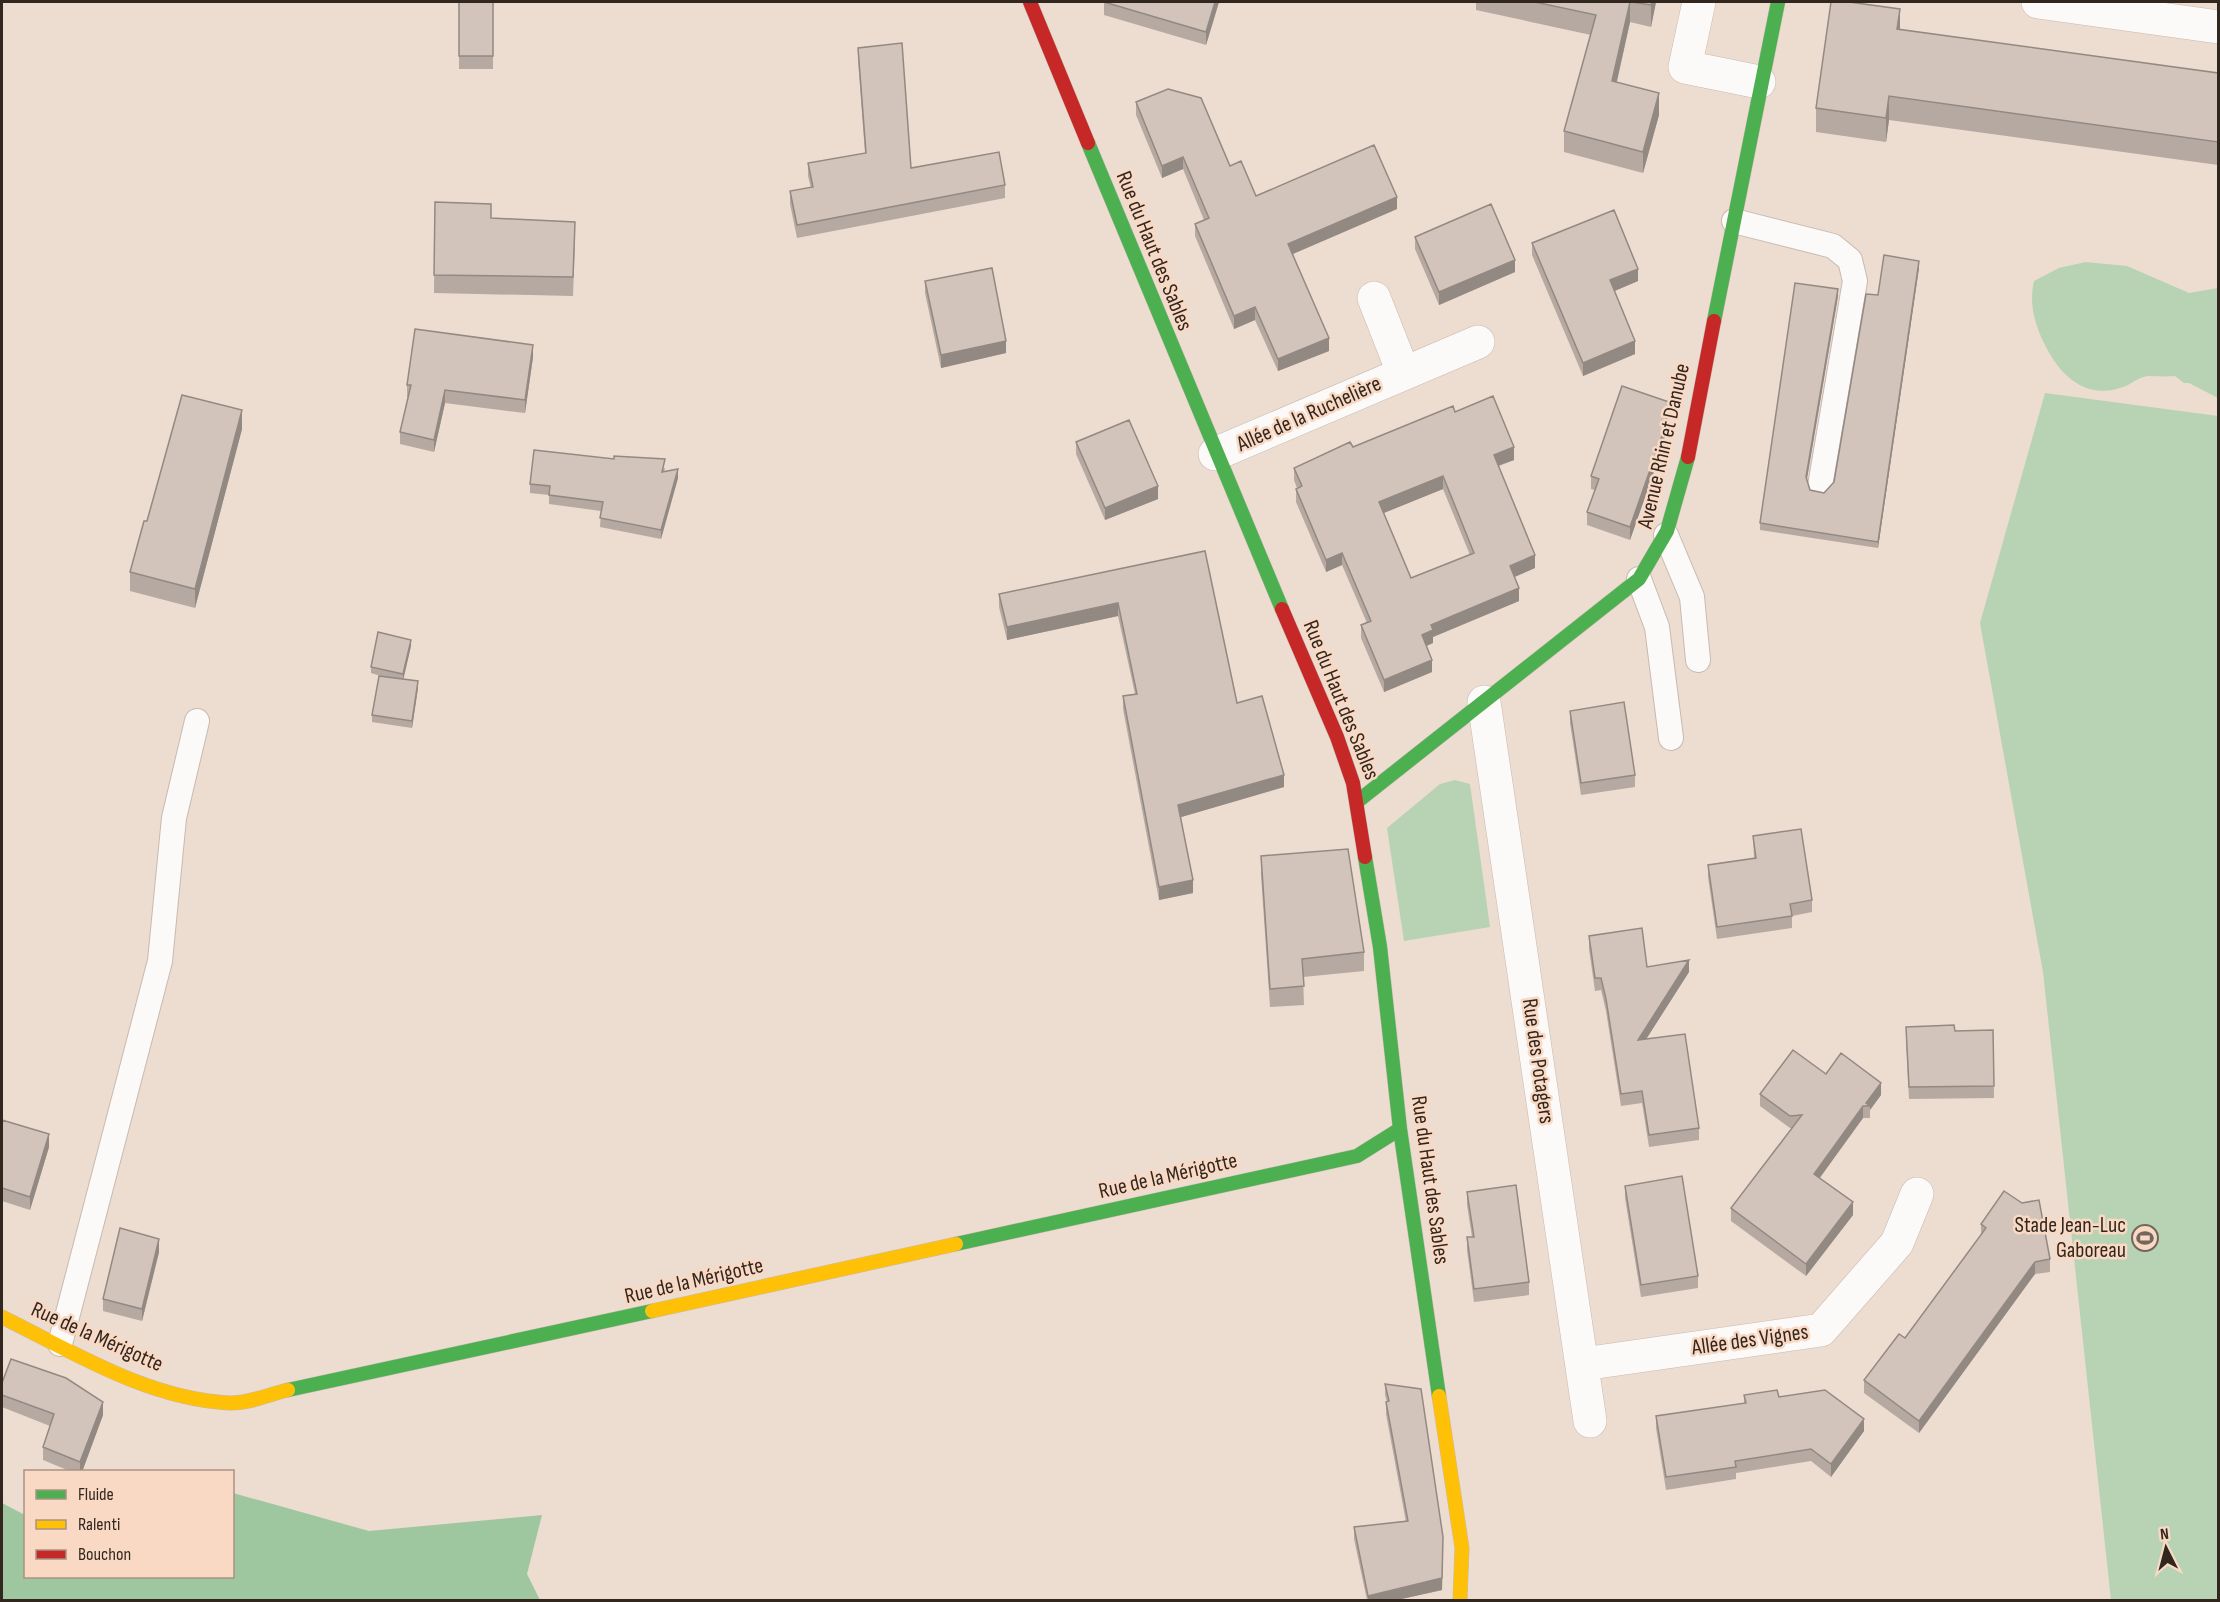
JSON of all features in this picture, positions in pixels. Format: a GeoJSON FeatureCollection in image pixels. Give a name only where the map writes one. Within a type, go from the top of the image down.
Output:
{"type":"FeatureCollection","features":[{"type":"Feature","properties":{"kind":"street","name":"Rue du Haut des Sables"},"geometry":{"type":"LineString","coordinates":[[1030,2],[1215,454],[1337,737],[1358,801],[1380,947],[1400,1129],[1462,1548],[1460,1600]]}},
{"type":"Feature","properties":{"kind":"street"},"geometry":{"type":"LineString","coordinates":[[1699,2],[1685,67],[1759,82]]}},
{"type":"Feature","properties":{"kind":"street","name":"Avenue Rhin et Danube"},"geometry":{"type":"LineString","coordinates":[[1358,801],[1639,579],[1655,559],[1666,535],[1683,476],[1759,82],[1778,2]]}},
{"type":"Feature","properties":{"kind":"street"},"geometry":{"type":"LineString","coordinates":[[2038,2],[2218,27]]}},
{"type":"Feature","properties":{"kind":"street","name":"Allée de la Ruchelière"},"geometry":{"type":"LineString","coordinates":[[1374,298],[1403,372]]}},
{"type":"Feature","properties":{"kind":"street","name":"Allée de la Ruchelière"},"geometry":{"type":"LineString","coordinates":[[1215,454],[1478,342]]}},
{"type":"Feature","properties":{"kind":"street","name":"Rue des Potagers"},"geometry":{"type":"LineString","coordinates":[[1484,702],[1590,1421]]}},
{"type":"Feature","properties":{"kind":"street","name":"Rue de la Mérigotte"},"geometry":{"type":"LineString","coordinates":[[2,1317],[122,1376],[167,1392],[231,1403],[1357,1156],[1400,1129]]}},
{"type":"Feature","properties":{"kind":"street","name":"Allée des Vignes"},"geometry":{"type":"LineString","coordinates":[[1583,1364],[1821,1330],[1897,1243],[1917,1194]]}},
{"type":"Feature","properties":{"kind":"lane"},"geometry":{"type":"LineString","coordinates":[[1734,221],[1833,246],[1850,260],[1855,282],[1820,486]]}},
{"type":"Feature","properties":{"kind":"lane"},"geometry":{"type":"LineString","coordinates":[[1666,535],[1692,597],[1698,660]]}},
{"type":"Feature","properties":{"kind":"lane"},"geometry":{"type":"LineString","coordinates":[[1639,579],[1657,627],[1671,738]]}},
{"type":"Feature","properties":{"kind":"lane"},"geometry":{"type":"LineString","coordinates":[[60,1344],[160,961],[174,818],[197,721]]}},
{"type":"Feature","properties":{"kind":"green space"},"geometry":{"type":"Polygon","coordinates":[[[2086,262],[2127,266],[2189,293],[2218,288],[2218,398],[2189,383],[2184,383],[2175,376],[2148,376],[2123,387],[2096,390],[2074,382],[2065,374],[2050,354],[2038,328],[2032,305],[2034,281],[2059,268],[2086,262]]]}},
{"type":"Feature","properties":{"kind":"green space","name":"Stade Jean-Luc Gaboreau"},"geometry":{"type":"Polygon","coordinates":[[[2045,393],[2218,416],[2218,1600],[2111,1600],[2043,972],[1980,623],[2045,393]]]}},
{"type":"Feature","properties":{"kind":"green space"},"geometry":{"type":"Polygon","coordinates":[[[1455,780],[1470,784],[1490,927],[1404,941],[1387,828],[1440,784],[1455,780]]]}},
{"type":"Feature","properties":{"kind":"green space"},"geometry":{"type":"Polygon","coordinates":[[[234,1493],[369,1531],[542,1515],[527,1574],[540,1600],[2,1600],[2,1503],[24,1514],[24,1578],[234,1578],[234,1493]]]}},
{"type":"Feature","properties":{"kind":"building"},"geometry":{"type":"Polygon","coordinates":[[[459,2],[493,2],[493,56],[459,56],[459,2]]]}},
{"type":"Feature","properties":{"kind":"building"},"geometry":{"type":"Polygon","coordinates":[[[1104,2],[1215,2],[1206,32],[1104,2]]]}},
{"type":"Feature","properties":{"kind":"building"},"geometry":{"type":"Polygon","coordinates":[[[1535,2],[1630,2],[1612,81],[1659,93],[1643,152],[1564,131],[1596,15],[1535,2]]]}},
{"type":"Feature","properties":{"kind":"building"},"geometry":{"type":"Polygon","coordinates":[[[1632,2],[1652,2],[1651,5],[1632,2]]]}},
{"type":"Feature","properties":{"kind":"building"},"geometry":{"type":"Polygon","coordinates":[[[1831,2],[1849,2],[1900,9],[1897,29],[2218,73],[2218,142],[1889,96],[1886,118],[1816,108],[1831,2]]]}},
{"type":"Feature","properties":{"kind":"building"},"geometry":{"type":"Polygon","coordinates":[[[902,43],[911,168],[999,152],[1005,185],[797,225],[790,191],[813,187],[808,163],[866,153],[858,48],[902,43]]]}},
{"type":"Feature","properties":{"kind":"building"},"geometry":{"type":"Polygon","coordinates":[[[1168,89],[1201,98],[1230,166],[1241,161],[1256,196],[1374,145],[1397,197],[1288,244],[1329,338],[1278,359],[1255,307],[1234,316],[1195,224],[1209,218],[1183,157],[1162,166],[1136,102],[1168,89]]]}},
{"type":"Feature","properties":{"kind":"building"},"geometry":{"type":"Polygon","coordinates":[[[435,202],[491,204],[491,218],[575,222],[573,277],[434,275],[435,202]]]}},
{"type":"Feature","properties":{"kind":"building"},"geometry":{"type":"Polygon","coordinates":[[[1491,204],[1515,260],[1439,292],[1415,237],[1491,204]]]}},
{"type":"Feature","properties":{"kind":"building"},"geometry":{"type":"Polygon","coordinates":[[[1614,210],[1638,269],[1610,280],[1635,341],[1583,363],[1532,243],[1614,210]]]}},
{"type":"Feature","properties":{"kind":"building"},"geometry":{"type":"Polygon","coordinates":[[[1884,255],[1919,261],[1878,542],[1760,523],[1795,283],[1838,289],[1806,477],[1810,490],[1824,493],[1834,482],[1866,294],[1878,295],[1884,255]]]}},
{"type":"Feature","properties":{"kind":"building"},"geometry":{"type":"Polygon","coordinates":[[[992,268],[1006,341],[941,355],[925,281],[992,268]]]}},
{"type":"Feature","properties":{"kind":"building"},"geometry":{"type":"Polygon","coordinates":[[[415,329],[533,345],[525,400],[445,390],[434,440],[400,432],[411,385],[407,385],[415,329]]]}},
{"type":"Feature","properties":{"kind":"building"},"geometry":{"type":"Polygon","coordinates":[[[1622,386],[1669,402],[1663,433],[1630,527],[1587,512],[1599,479],[1591,476],[1622,386]]]}},
{"type":"Feature","properties":{"kind":"building"},"geometry":{"type":"Polygon","coordinates":[[[182,395],[242,410],[195,589],[130,572],[144,521],[147,521],[182,395]]]}},
{"type":"Feature","properties":{"kind":"building"},"geometry":{"type":"Polygon","coordinates":[[[1493,396],[1514,447],[1494,455],[1535,555],[1510,566],[1519,588],[1431,625],[1433,630],[1422,635],[1432,660],[1384,680],[1361,625],[1371,621],[1342,553],[1326,560],[1296,489],[1302,486],[1294,468],[1350,442],[1353,447],[1453,406],[1455,412],[1493,396]],[[1443,476],[1379,502],[1411,578],[1474,553],[1443,476]]]}},
{"type":"Feature","properties":{"kind":"building"},"geometry":{"type":"Polygon","coordinates":[[[1129,420],[1158,486],[1105,508],[1076,442],[1129,420]]]}},
{"type":"Feature","properties":{"kind":"building"},"geometry":{"type":"Polygon","coordinates":[[[534,450],[614,459],[614,456],[665,459],[662,472],[678,469],[661,530],[600,518],[603,502],[549,495],[550,486],[530,484],[534,450]]]}},
{"type":"Feature","properties":{"kind":"building"},"geometry":{"type":"Polygon","coordinates":[[[1205,551],[1237,703],[1262,696],[1284,775],[1178,805],[1193,880],[1159,887],[1123,696],[1137,694],[1118,603],[1007,627],[999,594],[1205,551]]]}},
{"type":"Feature","properties":{"kind":"building"},"geometry":{"type":"Polygon","coordinates":[[[378,632],[411,640],[403,674],[371,667],[378,632]]]}},
{"type":"Feature","properties":{"kind":"building"},"geometry":{"type":"Polygon","coordinates":[[[379,676],[418,681],[412,721],[372,715],[379,676]]]}},
{"type":"Feature","properties":{"kind":"building"},"geometry":{"type":"Polygon","coordinates":[[[1624,702],[1635,775],[1581,783],[1570,711],[1624,702]]]}},
{"type":"Feature","properties":{"kind":"building"},"geometry":{"type":"Polygon","coordinates":[[[1801,829],[1812,900],[1790,904],[1792,916],[1717,927],[1708,865],[1756,858],[1753,836],[1801,829]]]}},
{"type":"Feature","properties":{"kind":"building"},"geometry":{"type":"Polygon","coordinates":[[[1348,849],[1364,952],[1302,959],[1304,986],[1270,989],[1261,856],[1348,849]]]}},
{"type":"Feature","properties":{"kind":"building"},"geometry":{"type":"Polygon","coordinates":[[[1642,928],[1647,967],[1689,960],[1638,1040],[1685,1034],[1699,1128],[1649,1135],[1642,1091],[1621,1094],[1606,999],[1601,978],[1595,978],[1589,936],[1642,928]]]}},
{"type":"Feature","properties":{"kind":"building"},"geometry":{"type":"Polygon","coordinates":[[[1954,1025],[1955,1031],[1993,1030],[1994,1086],[1909,1087],[1906,1027],[1954,1025]]]}},
{"type":"Feature","properties":{"kind":"building"},"geometry":{"type":"Polygon","coordinates":[[[1793,1050],[1826,1074],[1841,1053],[1881,1083],[1866,1103],[1870,1106],[1863,1106],[1814,1174],[1853,1202],[1806,1264],[1731,1208],[1802,1115],[1790,1116],[1760,1094],[1793,1050]]]}},
{"type":"Feature","properties":{"kind":"building"},"geometry":{"type":"Polygon","coordinates":[[[2,1120],[49,1134],[30,1197],[2,1188],[2,1120]]]}},
{"type":"Feature","properties":{"kind":"building"},"geometry":{"type":"Polygon","coordinates":[[[1682,1176],[1698,1276],[1641,1285],[1625,1186],[1682,1176]]]}},
{"type":"Feature","properties":{"kind":"building"},"geometry":{"type":"Polygon","coordinates":[[[1516,1185],[1529,1282],[1474,1289],[1467,1237],[1474,1237],[1467,1192],[1516,1185]]]}},
{"type":"Feature","properties":{"kind":"building"},"geometry":{"type":"Polygon","coordinates":[[[2004,1191],[2022,1203],[2039,1200],[2050,1259],[2035,1262],[1919,1421],[1864,1380],[1899,1334],[1905,1338],[1986,1228],[1981,1224],[2004,1191]]]}},
{"type":"Feature","properties":{"kind":"building"},"geometry":{"type":"Polygon","coordinates":[[[120,1228],[159,1239],[142,1309],[103,1299],[120,1228]]]}},
{"type":"Feature","properties":{"kind":"building"},"geometry":{"type":"Polygon","coordinates":[[[11,1359],[66,1378],[103,1402],[80,1462],[43,1447],[54,1414],[2,1395],[2,1383],[11,1359]]]}},
{"type":"Feature","properties":{"kind":"building"},"geometry":{"type":"Polygon","coordinates":[[[1385,1384],[1421,1389],[1443,1537],[1442,1578],[1368,1596],[1354,1527],[1408,1521],[1386,1402],[1389,1401],[1385,1384]]]}},
{"type":"Feature","properties":{"kind":"building"},"geometry":{"type":"Polygon","coordinates":[[[1777,1390],[1779,1397],[1825,1390],[1864,1419],[1831,1464],[1811,1449],[1735,1461],[1736,1467],[1666,1477],[1656,1416],[1746,1403],[1744,1395],[1777,1390]]]}},
{"type":"Feature","properties":{"kind":"traffic: fast"},"geometry":{"type":"LineString","coordinates":[[1714,321],[1778,2]]}},
{"type":"Feature","properties":{"kind":"traffic: fast"},"geometry":{"type":"LineString","coordinates":[[1088,143],[1282,609]]}},
{"type":"Feature","properties":{"kind":"traffic: fast"},"geometry":{"type":"LineString","coordinates":[[1358,801],[1639,579],[1667,531],[1688,457]]}},
{"type":"Feature","properties":{"kind":"traffic: fast"},"geometry":{"type":"LineString","coordinates":[[1365,857],[1380,947],[1400,1129],[1439,1396]]}},
{"type":"Feature","properties":{"kind":"traffic: fast"},"geometry":{"type":"LineString","coordinates":[[956,1244],[1357,1156],[1400,1129]]}},
{"type":"Feature","properties":{"kind":"traffic: fast"},"geometry":{"type":"LineString","coordinates":[[288,1390],[652,1311]]}},
{"type":"Feature","properties":{"kind":"traffic: slow"},"geometry":{"type":"LineString","coordinates":[[652,1311],[956,1244]]}},
{"type":"Feature","properties":{"kind":"traffic: slow"},"geometry":{"type":"LineString","coordinates":[[2,1317],[112,1372],[169,1393],[199,1400],[236,1403],[288,1390]]}},
{"type":"Feature","properties":{"kind":"traffic: slow"},"geometry":{"type":"LineString","coordinates":[[1439,1396],[1462,1548],[1460,1600]]}},
{"type":"Feature","properties":{"kind":"traffic: jam"},"geometry":{"type":"LineString","coordinates":[[1030,2],[1088,143]]}},
{"type":"Feature","properties":{"kind":"traffic: jam"},"geometry":{"type":"LineString","coordinates":[[1688,457],[1714,321]]}},
{"type":"Feature","properties":{"kind":"traffic: jam"},"geometry":{"type":"LineString","coordinates":[[1282,609],[1337,737],[1353,783],[1365,857]]}},
{"type":"Feature","properties":{"kind":"place","name":"Stade Jean-Luc Gaboreau"},"geometry":{"type":"Point","coordinates":[2145,1238]}}]}
